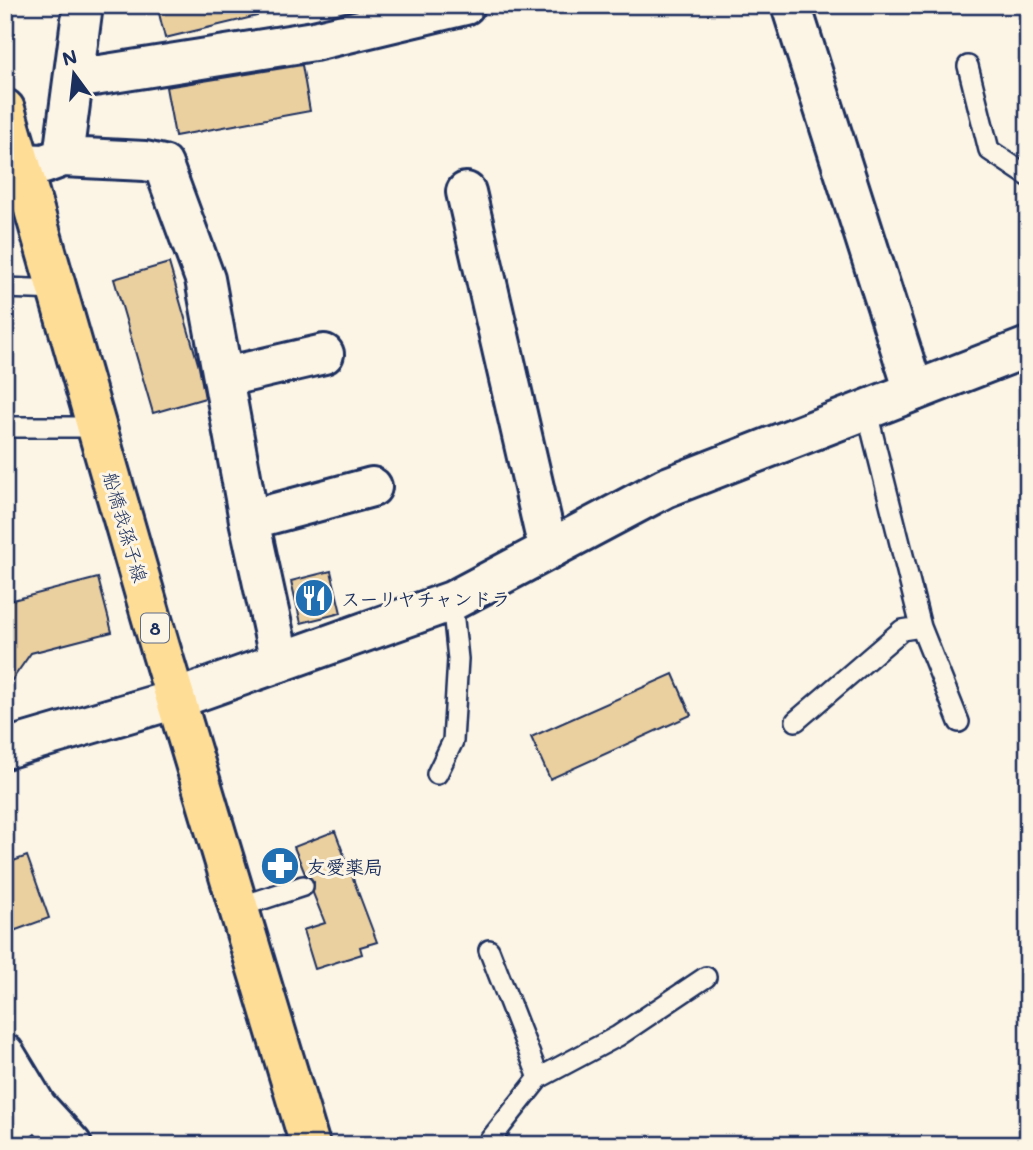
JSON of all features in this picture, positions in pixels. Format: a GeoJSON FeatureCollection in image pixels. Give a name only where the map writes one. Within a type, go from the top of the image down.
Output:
{"type":"FeatureCollection","features":[{"type":"Feature","properties":{"kind":"main road","name":"船橋我孫子線"},"geometry":{"type":"LineString","coordinates":[[5,109],[176,699],[310,1145]]}},
{"type":"Feature","properties":{"kind":"street"},"geometry":{"type":"LineString","coordinates":[[63,157],[83,5]]}},
{"type":"Feature","properties":{"kind":"street"},"geometry":{"type":"LineString","coordinates":[[75,79],[314,41],[465,5]]}},
{"type":"Feature","properties":{"kind":"street"},"geometry":{"type":"LineString","coordinates":[[792,5],[914,391]]}},
{"type":"Feature","properties":{"kind":"street"},"geometry":{"type":"LineString","coordinates":[[20,163],[44,164],[63,157],[145,161],[163,166],[205,279],[249,520],[280,662]]}},
{"type":"Feature","properties":{"kind":"street"},"geometry":{"type":"LineString","coordinates":[[466,192],[544,531],[552,548]]}},
{"type":"Feature","properties":{"kind":"street"},"geometry":{"type":"LineString","coordinates":[[5,749],[176,699],[452,601],[665,488],[867,412],[1028,347]]}},
{"type":"Feature","properties":{"kind":"street"},"geometry":{"type":"LineString","coordinates":[[225,377],[324,354]]}},
{"type":"Feature","properties":{"kind":"street"},"geometry":{"type":"LineString","coordinates":[[249,520],[372,487]]}},
{"type":"Feature","properties":{"kind":"street"},"geometry":{"type":"LineString","coordinates":[[5,1054],[37,1107],[72,1145]]}},
{"type":"Feature","properties":{"kind":"street"},"geometry":{"type":"LineString","coordinates":[[5,1132],[37,1107]]}},
{"type":"Feature","properties":{"kind":"lane"},"geometry":{"type":"LineString","coordinates":[[968,66],[989,150],[1028,176]]}},
{"type":"Feature","properties":{"kind":"lane"},"geometry":{"type":"LineString","coordinates":[[5,288],[58,290]]}},
{"type":"Feature","properties":{"kind":"lane"},"geometry":{"type":"LineString","coordinates":[[867,412],[920,627],[959,722]]}},
{"type":"Feature","properties":{"kind":"lane"},"geometry":{"type":"LineString","coordinates":[[5,427],[98,427]]}},
{"type":"Feature","properties":{"kind":"lane"},"geometry":{"type":"LineString","coordinates":[[438,775],[453,741],[458,659],[452,601]]}},
{"type":"Feature","properties":{"kind":"lane"},"geometry":{"type":"LineString","coordinates":[[796,721],[902,631],[920,627]]}},
{"type":"Feature","properties":{"kind":"lane"},"geometry":{"type":"LineString","coordinates":[[239,907],[303,886]]}},
{"type":"Feature","properties":{"kind":"lane"},"geometry":{"type":"LineString","coordinates":[[489,950],[539,1078]]}},
{"type":"Feature","properties":{"kind":"lane"},"geometry":{"type":"LineString","coordinates":[[486,1145],[539,1078],[618,1036],[706,977]]}},
{"type":"Feature","properties":{"kind":"building"},"geometry":{"type":"Polygon","coordinates":[[[157,5],[256,5],[257,16],[165,38],[157,5]]]}},
{"type":"Feature","properties":{"kind":"building"},"geometry":{"type":"Polygon","coordinates":[[[302,65],[310,111],[175,136],[166,87],[302,65]]]}},
{"type":"Feature","properties":{"kind":"building"},"geometry":{"type":"Polygon","coordinates":[[[169,263],[199,367],[205,398],[153,413],[114,279],[169,263]]]}},
{"type":"Feature","properties":{"kind":"building"},"geometry":{"type":"Polygon","coordinates":[[[331,571],[341,613],[301,623],[291,581],[331,571]]]}},
{"type":"Feature","properties":{"kind":"building"},"geometry":{"type":"Polygon","coordinates":[[[98,578],[112,632],[31,653],[5,690],[5,602],[98,578]]]}},
{"type":"Feature","properties":{"kind":"building"},"geometry":{"type":"Polygon","coordinates":[[[673,674],[691,715],[550,779],[531,737],[673,674]]]}},
{"type":"Feature","properties":{"kind":"building"},"geometry":{"type":"Polygon","coordinates":[[[335,831],[377,942],[360,947],[362,954],[315,969],[303,930],[325,923],[313,893],[314,882],[305,874],[294,847],[335,831]]]}},
{"type":"Feature","properties":{"kind":"building"},"geometry":{"type":"Polygon","coordinates":[[[27,856],[49,918],[5,934],[5,864],[27,856]]]}},
{"type":"Feature","properties":{"kind":"place","name":"スーリヤチャンドラ"},"geometry":{"type":"Point","coordinates":[314,598]}},
{"type":"Feature","properties":{"kind":"place","name":"友愛薬局"},"geometry":{"type":"Point","coordinates":[280,866]}}]}
